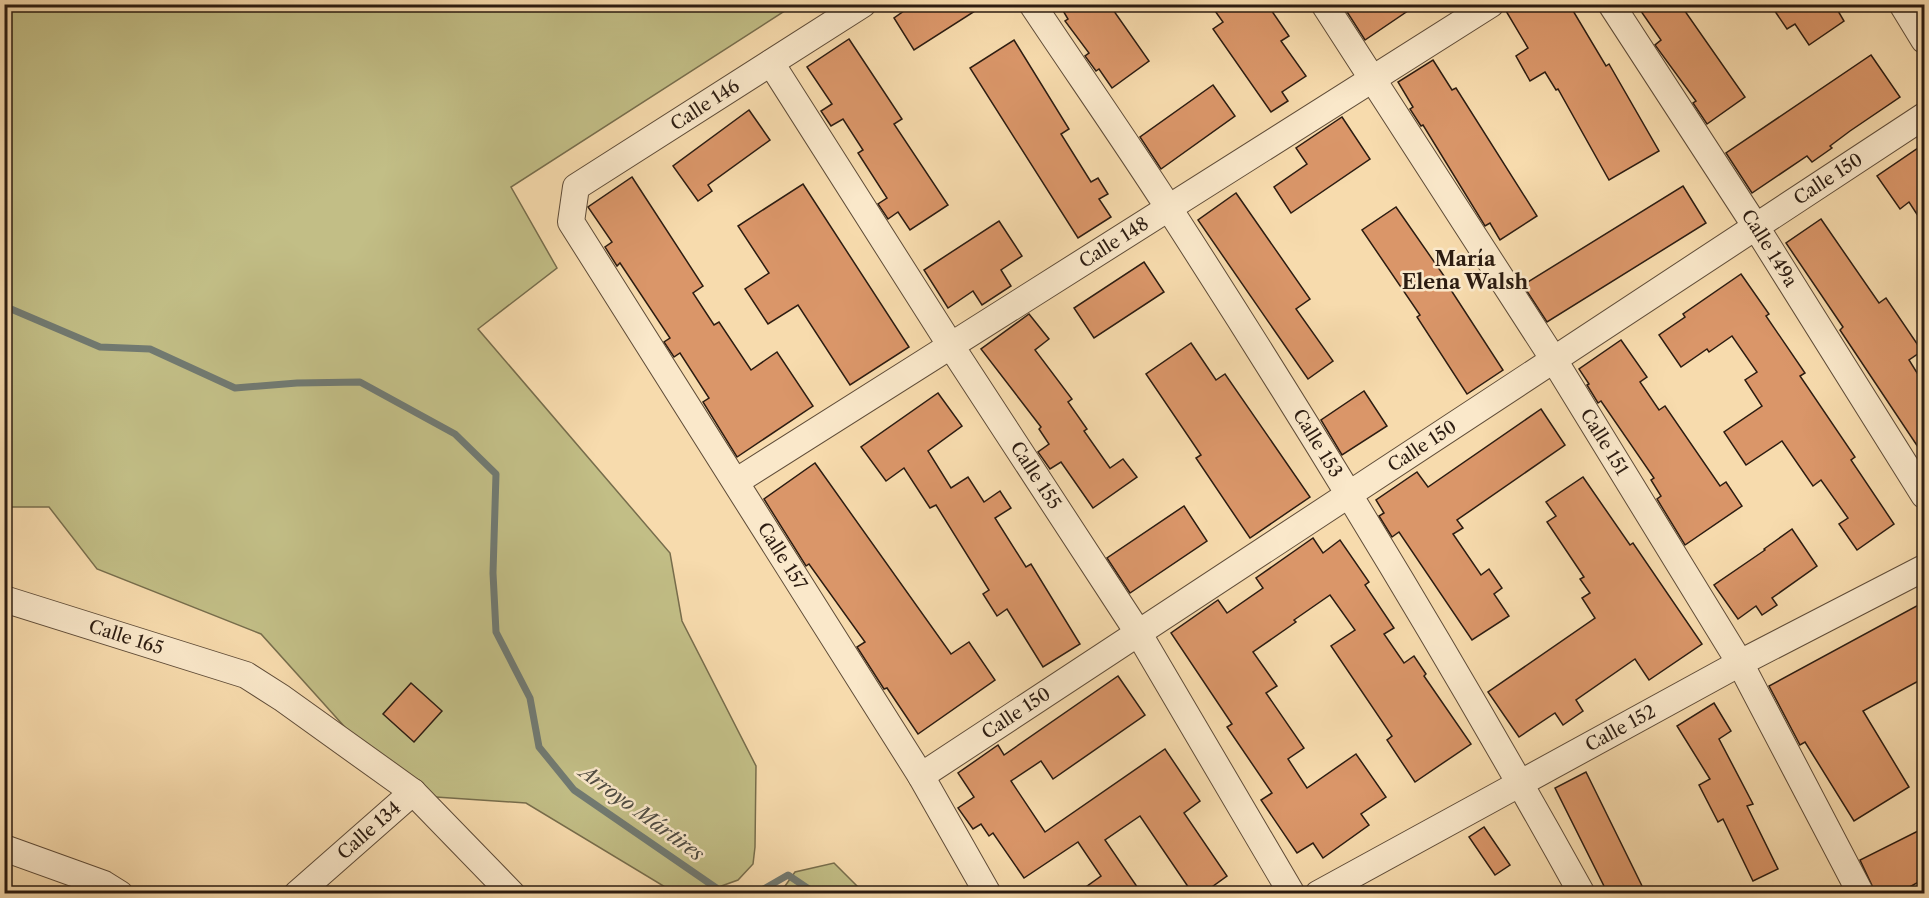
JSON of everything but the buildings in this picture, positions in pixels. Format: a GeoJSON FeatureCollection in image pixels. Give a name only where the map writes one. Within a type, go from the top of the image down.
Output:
{"type":"FeatureCollection","features":[{"type":"Feature","properties":{"kind":"street","name":"Calle 146"},"geometry":{"type":"LineString","coordinates":[[571,222],[576,188],[863,4]]}},
{"type":"Feature","properties":{"kind":"street","name":"Calle 153"},"geometry":{"type":"LineString","coordinates":[[1032,4],[1169,208],[1351,495],[1521,783],[1582,894]]}},
{"type":"Feature","properties":{"kind":"street","name":"Calle 151"},"geometry":{"type":"LineString","coordinates":[[1324,4],[1554,360],[1740,663],[1860,894]]}},
{"type":"Feature","properties":{"kind":"street","name":"Calle 148"},"geometry":{"type":"LineString","coordinates":[[737,481],[1491,4]]}},
{"type":"Feature","properties":{"kind":"street","name":"Calle 149a"},"geometry":{"type":"LineString","coordinates":[[1611,4],[1756,227],[1924,495]]}},
{"type":"Feature","properties":{"kind":"street"},"geometry":{"type":"LineString","coordinates":[[1902,4],[1924,40]]}},
{"type":"Feature","properties":{"kind":"street","name":"Calle 155"},"geometry":{"type":"LineString","coordinates":[[771,63],[951,346],[1139,634],[1292,894]]}},
{"type":"Feature","properties":{"kind":"street","name":"Calle 150"},"geometry":{"type":"LineString","coordinates":[[921,776],[1924,116]]}},
{"type":"Feature","properties":{"kind":"street","name":"Calle 157"},"geometry":{"type":"LineString","coordinates":[[571,222],[737,481],[921,776],[988,894]]}},
{"type":"Feature","properties":{"kind":"street","name":"Calle 152"},"geometry":{"type":"LineString","coordinates":[[1318,894],[1740,663],[1924,568]]}},
{"type":"Feature","properties":{"kind":"street","name":"Calle 165"},"geometry":{"type":"LineString","coordinates":[[4,599],[246,675],[282,698],[413,792],[512,894]]}},
{"type":"Feature","properties":{"kind":"street","name":"Calle 134"},"geometry":{"type":"LineString","coordinates":[[297,894],[413,792]]}},
{"type":"Feature","properties":{"kind":"street"},"geometry":{"type":"LineString","coordinates":[[4,848],[112,889]]}},
{"type":"Feature","properties":{"kind":"shaded area"},"geometry":{"type":"Polygon","coordinates":[[[4,5],[794,5],[511,187],[557,268],[478,329],[670,553],[682,621],[756,766],[753,864],[738,880],[702,893],[675,893],[526,803],[406,795],[261,634],[97,569],[49,507],[5,507],[4,5]]]}},
{"type":"Feature","properties":{"kind":"shaded area"},"geometry":{"type":"Polygon","coordinates":[[[834,863],[864,893],[780,893],[795,872],[834,863]]]}},
{"type":"Feature","properties":{"kind":"waterway","name":"Arroyo Mártires"},"geometry":{"type":"LineString","coordinates":[[4,306],[100,347],[150,349],[235,388],[297,383],[360,382],[455,434],[496,474],[493,573],[496,632],[530,698],[539,747],[574,790],[725,894]]}},
{"type":"Feature","properties":{"kind":"waterway","name":"Arroyo Mártires"},"geometry":{"type":"LineString","coordinates":[[755,894],[788,875],[816,894]]}},
{"type":"Feature","properties":{"kind":"district","name":"María Elena Walsh"},"geometry":{"type":"Point","coordinates":[1465,270]}}]}
